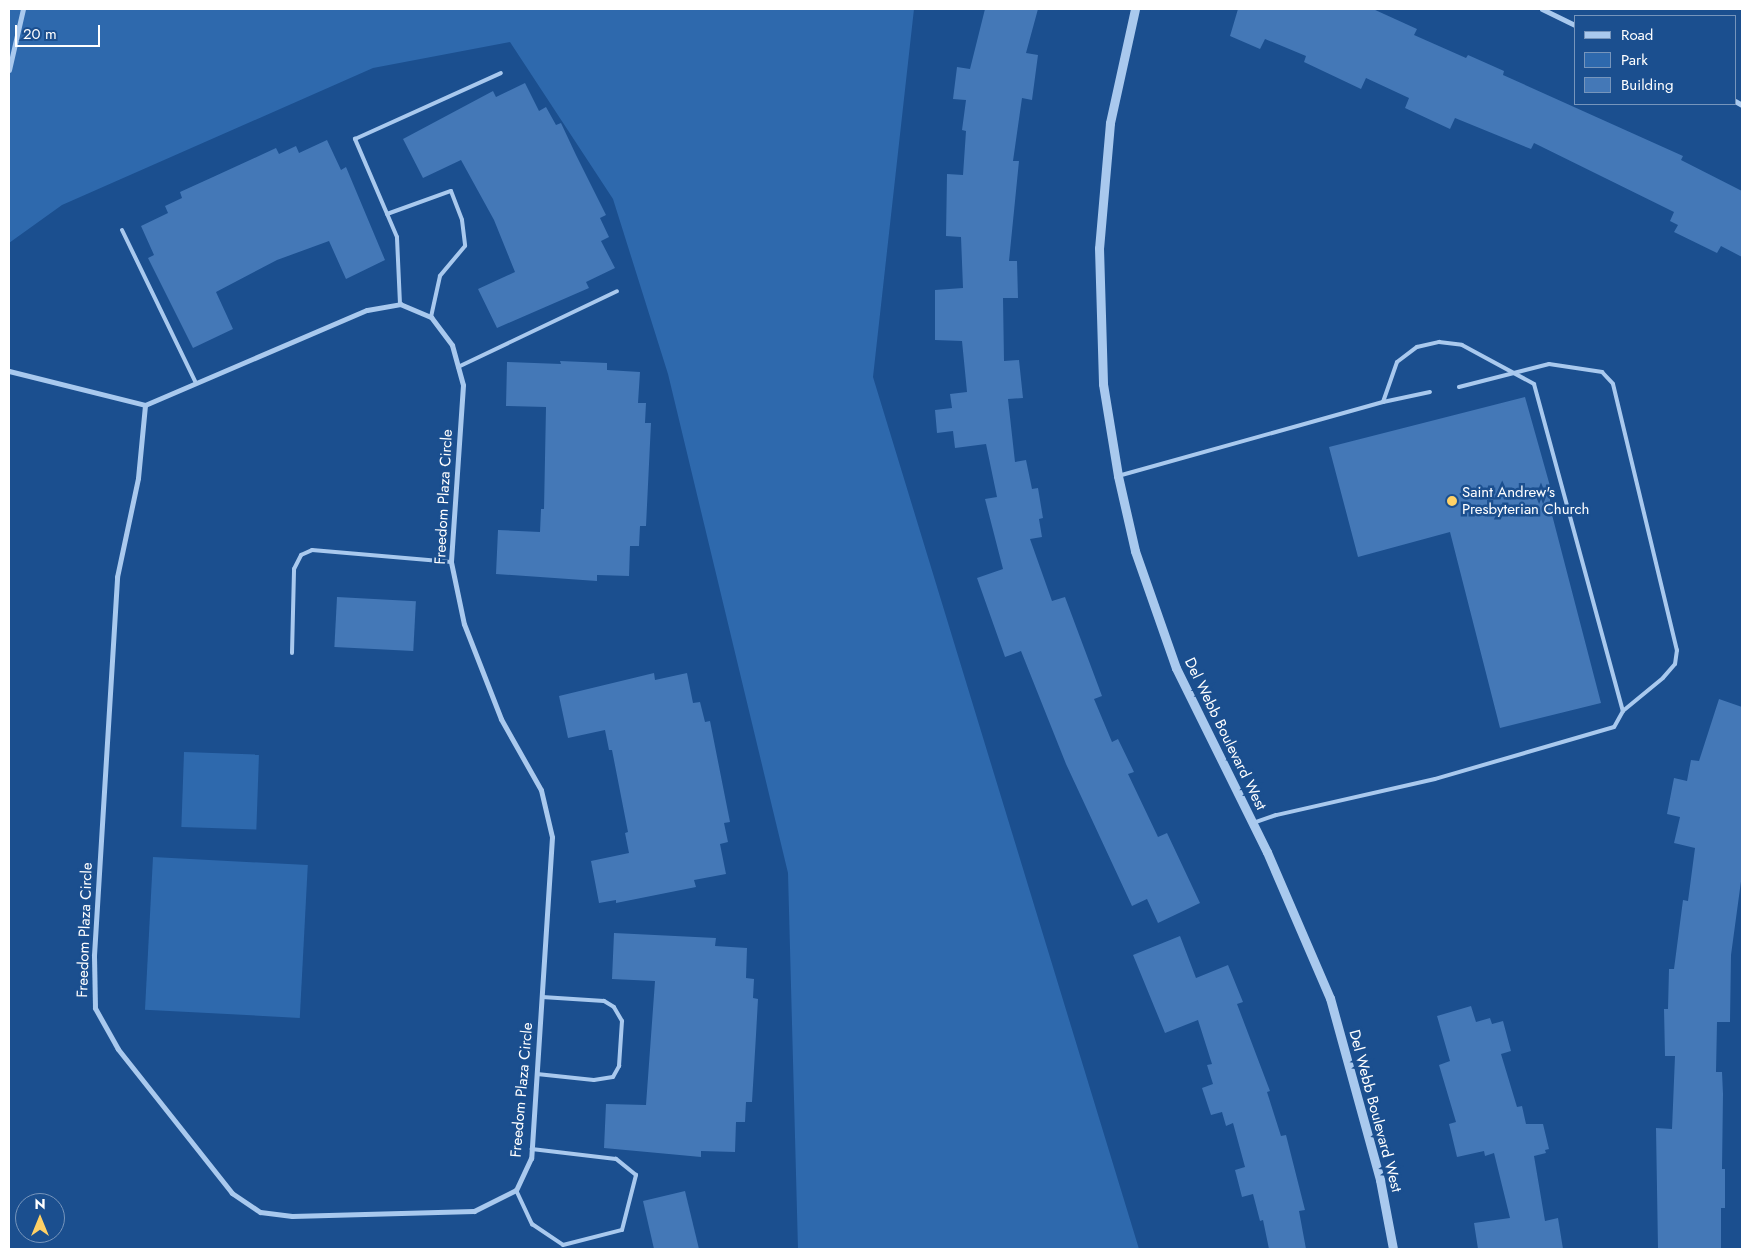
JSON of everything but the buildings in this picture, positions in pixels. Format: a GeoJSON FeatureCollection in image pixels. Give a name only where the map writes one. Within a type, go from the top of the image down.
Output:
{"type":"FeatureCollection","features":[{"type":"Feature","properties":{"kind":"street"},"geometry":{"type":"LineString","coordinates":[[9,70],[24,9]]}},
{"type":"Feature","properties":{"kind":"street","name":"Del Webb Boulevard West"},"geometry":{"type":"LineString","coordinates":[[1135,9],[1110,123],[1099,240],[1103,384],[1118,476],[1135,551],[1176,668],[1253,823],[1330,998],[1380,1180],[1393,1249]]}},
{"type":"Feature","properties":{"kind":"street"},"geometry":{"type":"LineString","coordinates":[[1542,9],[1574,24]]}},
{"type":"Feature","properties":{"kind":"street"},"geometry":{"type":"LineString","coordinates":[[9,371],[145,405],[367,310],[400,304]]}},
{"type":"Feature","properties":{"kind":"street","name":"Freedom Plaza Circle"},"geometry":{"type":"LineString","coordinates":[[145,405],[138,478],[117,577],[94,955],[95,1008],[118,1049],[232,1193],[260,1212],[292,1216],[474,1211],[516,1190],[531,1158],[552,837],[541,790],[501,719],[464,624],[451,562],[463,385],[452,345],[430,317],[400,304]]}},
{"type":"Feature","properties":{"kind":"lane"},"geometry":{"type":"LineString","coordinates":[[400,304],[397,237],[355,139],[500,73]]}},
{"type":"Feature","properties":{"kind":"lane"},"geometry":{"type":"LineString","coordinates":[[387,214],[451,191],[462,220],[465,246],[440,276],[430,317]]}},
{"type":"Feature","properties":{"kind":"lane"},"geometry":{"type":"LineString","coordinates":[[122,230],[196,383]]}},
{"type":"Feature","properties":{"kind":"lane"},"geometry":{"type":"LineString","coordinates":[[458,367],[617,291]]}},
{"type":"Feature","properties":{"kind":"lane"},"geometry":{"type":"LineString","coordinates":[[1383,402],[1397,362],[1424,345],[1439,342],[1462,345],[1534,384],[1622,711]]}},
{"type":"Feature","properties":{"kind":"lane"},"geometry":{"type":"LineString","coordinates":[[1253,823],[1276,815],[1435,779],[1614,727],[1622,711],[1662,678],[1675,664],[1677,650],[1613,384],[1602,372],[1549,364],[1459,387]]}},
{"type":"Feature","properties":{"kind":"lane"},"geometry":{"type":"LineString","coordinates":[[1118,476],[1383,402],[1430,392]]}},
{"type":"Feature","properties":{"kind":"lane"},"geometry":{"type":"LineString","coordinates":[[292,653],[294,569],[301,555],[312,550],[451,562]]}},
{"type":"Feature","properties":{"kind":"lane"},"geometry":{"type":"LineString","coordinates":[[537,1074],[594,1080],[613,1077],[620,1057],[622,1021],[614,1007],[604,1001],[542,997]]}},
{"type":"Feature","properties":{"kind":"lane"},"geometry":{"type":"LineString","coordinates":[[516,1190],[532,1224],[563,1244],[622,1230],[636,1175],[616,1159],[532,1148]]}},
{"type":"Feature","properties":{"kind":"green space"},"geometry":{"type":"Polygon","coordinates":[[[9,9],[914,9],[873,377],[1139,1249],[798,1249],[788,873],[668,374],[613,199],[510,42],[373,68],[62,205],[9,243],[9,9]]]}},
{"type":"Feature","properties":{"kind":"green space"},"geometry":{"type":"Polygon","coordinates":[[[184,752],[259,755],[256,830],[181,827],[184,752]]]}},
{"type":"Feature","properties":{"kind":"green space"},"geometry":{"type":"Polygon","coordinates":[[[153,857],[308,865],[300,1018],[145,1010],[153,857]]]}},
{"type":"Feature","properties":{"kind":"place","name":"Saint Andrew's Presbyterian Church"},"geometry":{"type":"Point","coordinates":[1452,501]}}]}
